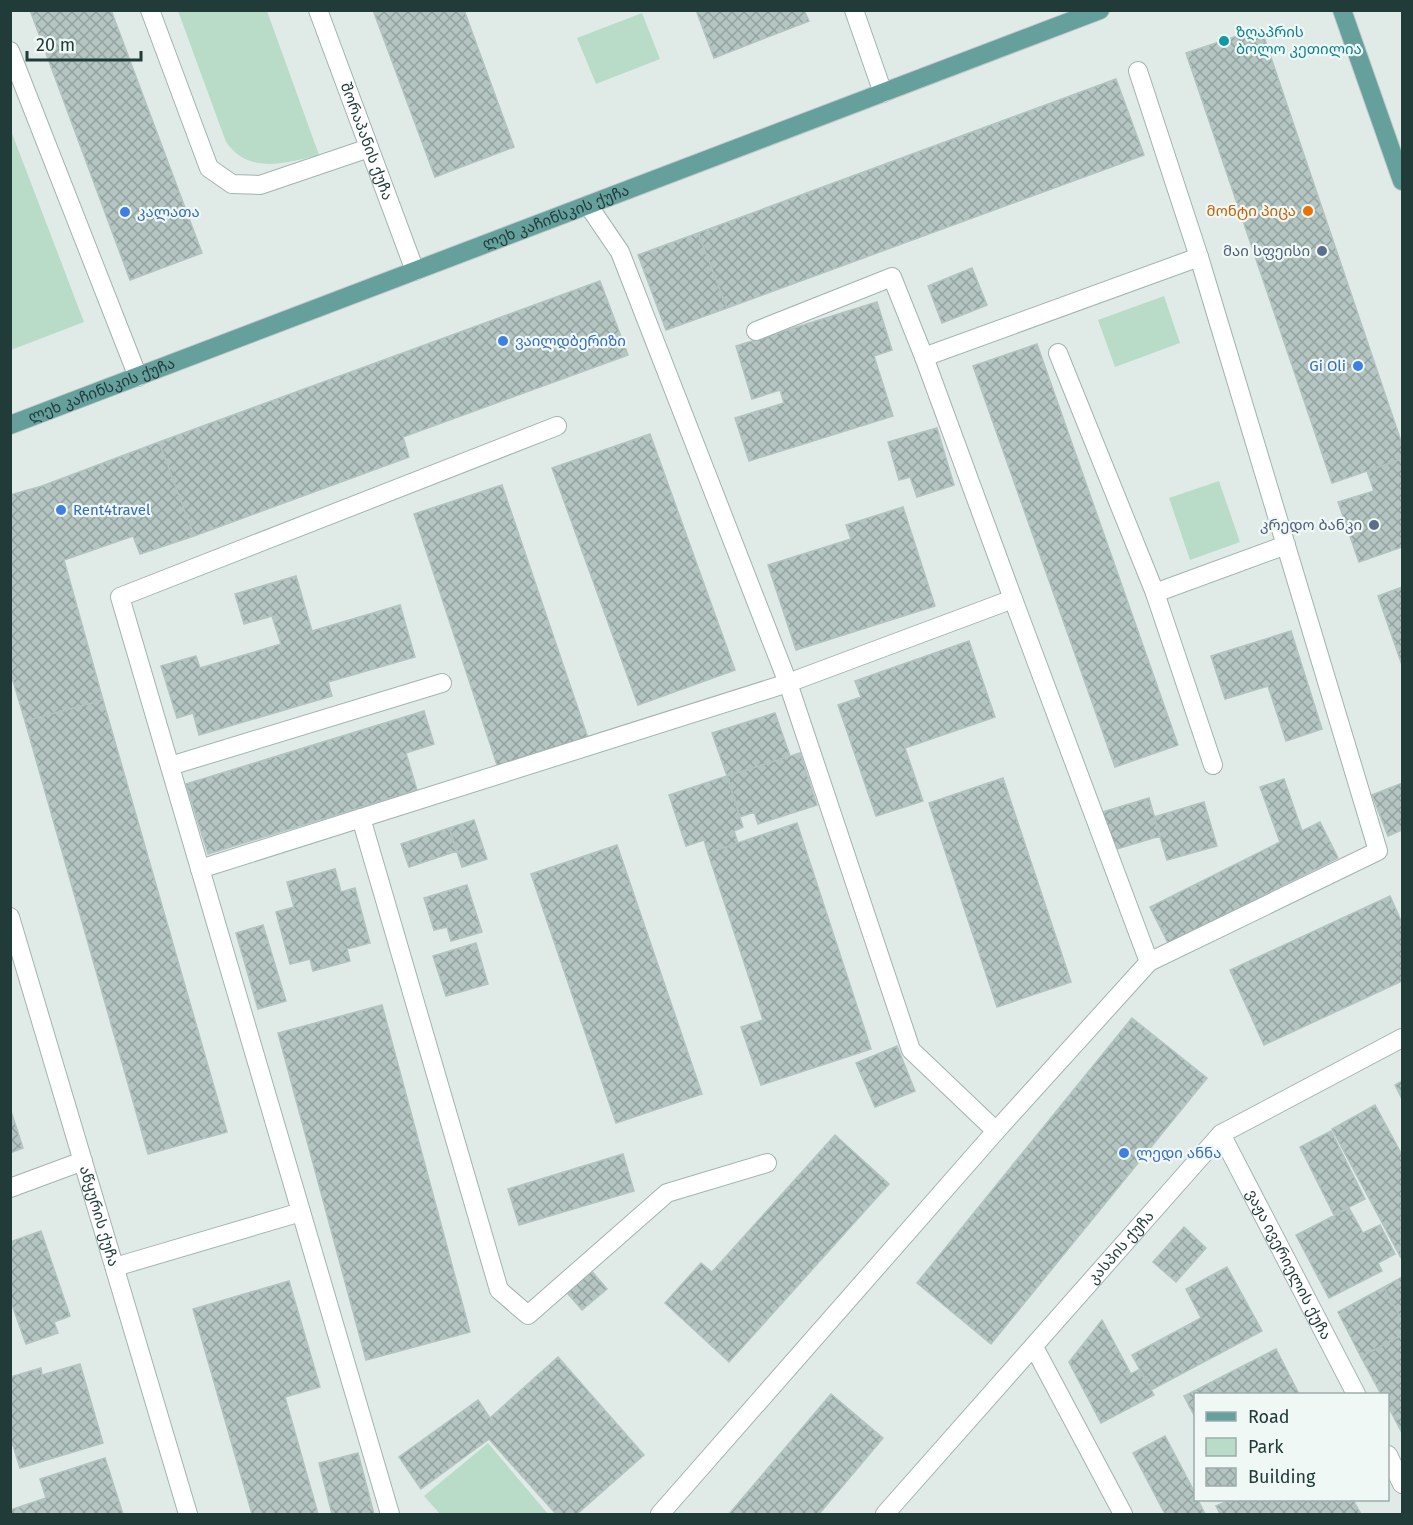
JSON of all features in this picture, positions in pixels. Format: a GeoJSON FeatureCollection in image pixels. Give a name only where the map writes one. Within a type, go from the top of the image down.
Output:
{"type":"FeatureCollection","features":[{"type":"Feature","properties":{"kind":"main road","name":"ლეხ კაჩინსკის ქუჩა"},"geometry":{"type":"LineString","coordinates":[[10,426],[1100,10]]}},
{"type":"Feature","properties":{"kind":"main road"},"geometry":{"type":"LineString","coordinates":[[1342,10],[1402,181]]}},
{"type":"Feature","properties":{"kind":"street"},"geometry":{"type":"LineString","coordinates":[[150,10],[209,168],[232,184],[260,185],[369,147]]}},
{"type":"Feature","properties":{"kind":"street","name":"შორაპანის ქუჩა"},"geometry":{"type":"LineString","coordinates":[[318,10],[415,271]]}},
{"type":"Feature","properties":{"kind":"street"},"geometry":{"type":"LineString","coordinates":[[854,10],[883,93]]}},
{"type":"Feature","properties":{"kind":"street"},"geometry":{"type":"LineString","coordinates":[[10,51],[138,377]]}},
{"type":"Feature","properties":{"kind":"street"},"geometry":{"type":"LineString","coordinates":[[660,1515],[996,1131],[1149,962],[1378,851],[1199,257],[1138,71]]}},
{"type":"Feature","properties":{"kind":"street"},"geometry":{"type":"LineString","coordinates":[[588,205],[620,252],[788,683],[911,1050],[996,1131]]}},
{"type":"Feature","properties":{"kind":"street"},"geometry":{"type":"LineString","coordinates":[[924,357],[1199,257]]}},
{"type":"Feature","properties":{"kind":"street"},"geometry":{"type":"LineString","coordinates":[[756,331],[892,277],[924,357],[1149,962]]}},
{"type":"Feature","properties":{"kind":"street"},"geometry":{"type":"LineString","coordinates":[[1058,353],[1155,593],[1213,765]]}},
{"type":"Feature","properties":{"kind":"street"},"geometry":{"type":"LineString","coordinates":[[390,1515],[120,597],[557,426]]}},
{"type":"Feature","properties":{"kind":"street"},"geometry":{"type":"LineString","coordinates":[[1155,593],[1286,545]]}},
{"type":"Feature","properties":{"kind":"street"},"geometry":{"type":"LineString","coordinates":[[200,869],[788,683],[1013,599]]}},
{"type":"Feature","properties":{"kind":"street"},"geometry":{"type":"LineString","coordinates":[[170,766],[442,683]]}},
{"type":"Feature","properties":{"kind":"street"},"geometry":{"type":"LineString","coordinates":[[361,818],[499,1290],[528,1315],[667,1193],[767,1163]]}},
{"type":"Feature","properties":{"kind":"street","name":"აწყურის ქუჩა"},"geometry":{"type":"LineString","coordinates":[[10,917],[188,1515]]}},
{"type":"Feature","properties":{"kind":"street","name":"კასპის ქუჩა"},"geometry":{"type":"LineString","coordinates":[[885,1515],[1221,1134],[1402,1038]]}},
{"type":"Feature","properties":{"kind":"street","name":"ვაჟა ივერიელის ქუჩა"},"geometry":{"type":"LineString","coordinates":[[1221,1134],[1355,1393]]}},
{"type":"Feature","properties":{"kind":"street"},"geometry":{"type":"LineString","coordinates":[[10,1188],[83,1161]]}},
{"type":"Feature","properties":{"kind":"street"},"geometry":{"type":"LineString","coordinates":[[114,1267],[301,1212]]}},
{"type":"Feature","properties":{"kind":"street"},"geometry":{"type":"LineString","coordinates":[[1034,1347],[1123,1515]]}},
{"type":"Feature","properties":{"kind":"street"},"geometry":{"type":"LineString","coordinates":[[1389,1457],[1402,1484]]}},
{"type":"Feature","properties":{"kind":"green space"},"geometry":{"type":"Polygon","coordinates":[[[178,11],[267,11],[319,155],[269,164],[257,163],[235,152],[226,142],[178,11]]]}},
{"type":"Feature","properties":{"kind":"green space"},"geometry":{"type":"Polygon","coordinates":[[[642,13],[660,59],[596,84],[577,38],[642,13]]]}},
{"type":"Feature","properties":{"kind":"green space"},"geometry":{"type":"Polygon","coordinates":[[[10,128],[84,322],[11,350],[10,350],[10,128]]]}},
{"type":"Feature","properties":{"kind":"green space"},"geometry":{"type":"Polygon","coordinates":[[[1164,296],[1180,343],[1115,367],[1098,320],[1164,296]]]}},
{"type":"Feature","properties":{"kind":"green space"},"geometry":{"type":"Polygon","coordinates":[[[1219,481],[1240,542],[1190,560],[1169,498],[1219,481]]]}},
{"type":"Feature","properties":{"kind":"green space"},"geometry":{"type":"Polygon","coordinates":[[[488,1443],[548,1514],[440,1514],[424,1496],[488,1443]]]}},
{"type":"Feature","properties":{"kind":"building"},"geometry":{"type":"Polygon","coordinates":[[[30,10],[111,10],[202,253],[130,280],[30,10]]]}},
{"type":"Feature","properties":{"kind":"building"},"geometry":{"type":"Polygon","coordinates":[[[373,10],[464,10],[514,147],[435,177],[373,10]]]}},
{"type":"Feature","properties":{"kind":"building"},"geometry":{"type":"Polygon","coordinates":[[[696,10],[804,10],[809,21],[714,58],[696,10]]]}},
{"type":"Feature","properties":{"kind":"building"},"geometry":{"type":"Polygon","coordinates":[[[1261,28],[1402,444],[1402,459],[1332,483],[1186,53],[1261,28]]]}},
{"type":"Feature","properties":{"kind":"building"},"geometry":{"type":"Polygon","coordinates":[[[1116,79],[1144,155],[727,308],[698,233],[1116,79]]]}},
{"type":"Feature","properties":{"kind":"building"},"geometry":{"type":"Polygon","coordinates":[[[698,233],[727,308],[666,330],[638,255],[698,233]]]}},
{"type":"Feature","properties":{"kind":"building"},"geometry":{"type":"Polygon","coordinates":[[[972,268],[987,305],[942,323],[928,286],[972,268]]]}},
{"type":"Feature","properties":{"kind":"building"},"geometry":{"type":"Polygon","coordinates":[[[600,281],[628,355],[403,437],[409,457],[194,536],[159,442],[600,281]]]}},
{"type":"Feature","properties":{"kind":"building"},"geometry":{"type":"Polygon","coordinates":[[[877,302],[892,350],[874,356],[893,416],[749,461],[735,418],[784,403],[780,390],[752,399],[736,346],[877,302]]]}},
{"type":"Feature","properties":{"kind":"building"},"geometry":{"type":"Polygon","coordinates":[[[1037,344],[1178,745],[1115,767],[973,366],[1037,344]]]}},
{"type":"Feature","properties":{"kind":"building"},"geometry":{"type":"Polygon","coordinates":[[[937,428],[954,485],[917,497],[910,477],[899,480],[888,442],[937,428]]]}},
{"type":"Feature","properties":{"kind":"building"},"geometry":{"type":"Polygon","coordinates":[[[650,434],[735,670],[638,705],[552,468],[650,434]]]}},
{"type":"Feature","properties":{"kind":"building"},"geometry":{"type":"Polygon","coordinates":[[[159,442],[194,536],[140,554],[133,536],[64,560],[103,700],[25,721],[10,671],[10,495],[42,486],[159,442]]]}},
{"type":"Feature","properties":{"kind":"building","name":"კრედო ბანკი"},"geometry":{"type":"Polygon","coordinates":[[[1402,459],[1402,547],[1359,562],[1338,502],[1374,491],[1367,471],[1402,459]]]}},
{"type":"Feature","properties":{"kind":"building"},"geometry":{"type":"Polygon","coordinates":[[[502,485],[588,738],[498,768],[414,514],[502,485]]]}},
{"type":"Feature","properties":{"kind":"building"},"geometry":{"type":"Polygon","coordinates":[[[903,507],[935,606],[796,650],[768,565],[851,539],[846,525],[903,507]]]}},
{"type":"Feature","properties":{"kind":"building"},"geometry":{"type":"Polygon","coordinates":[[[296,576],[312,631],[400,605],[415,657],[328,682],[332,696],[199,735],[193,713],[177,718],[161,666],[196,656],[200,668],[281,644],[272,616],[244,624],[235,594],[296,576]]]}},
{"type":"Feature","properties":{"kind":"building"},"geometry":{"type":"Polygon","coordinates":[[[1402,587],[1402,665],[1378,596],[1402,587]]]}},
{"type":"Feature","properties":{"kind":"building"},"geometry":{"type":"Polygon","coordinates":[[[1291,631],[1322,729],[1286,741],[1268,686],[1225,699],[1211,656],[1291,631]]]}},
{"type":"Feature","properties":{"kind":"building"},"geometry":{"type":"Polygon","coordinates":[[[969,641],[995,717],[905,748],[923,801],[876,816],[838,705],[861,697],[855,681],[969,641]]]}},
{"type":"Feature","properties":{"kind":"building"},"geometry":{"type":"Polygon","coordinates":[[[103,700],[227,1132],[148,1154],[25,721],[103,700]]]}},
{"type":"Feature","properties":{"kind":"building"},"geometry":{"type":"Polygon","coordinates":[[[424,711],[434,744],[406,753],[417,790],[208,854],[186,784],[424,711]]]}},
{"type":"Feature","properties":{"kind":"building"},"geometry":{"type":"Polygon","coordinates":[[[775,713],[790,756],[727,776],[712,733],[775,713]]]}},
{"type":"Feature","properties":{"kind":"building"},"geometry":{"type":"Polygon","coordinates":[[[800,753],[817,805],[758,824],[754,812],[740,817],[727,776],[800,753]]]}},
{"type":"Feature","properties":{"kind":"building"},"geometry":{"type":"Polygon","coordinates":[[[727,776],[743,827],[734,831],[738,843],[708,853],[704,840],[686,846],[669,795],[727,776]]]}},
{"type":"Feature","properties":{"kind":"building"},"geometry":{"type":"Polygon","coordinates":[[[1003,778],[1071,982],[997,1007],[929,803],[1003,778]]]}},
{"type":"Feature","properties":{"kind":"building"},"geometry":{"type":"Polygon","coordinates":[[[1284,779],[1302,831],[1320,822],[1338,858],[1168,943],[1150,907],[1280,842],[1260,787],[1284,779]]]}},
{"type":"Feature","properties":{"kind":"building"},"geometry":{"type":"Polygon","coordinates":[[[1402,783],[1402,830],[1388,836],[1372,795],[1402,783]]]}},
{"type":"Feature","properties":{"kind":"building"},"geometry":{"type":"Polygon","coordinates":[[[1149,798],[1160,836],[1110,851],[1099,813],[1149,798]]]}},
{"type":"Feature","properties":{"kind":"building"},"geometry":{"type":"Polygon","coordinates":[[[1204,802],[1217,846],[1167,860],[1154,817],[1204,802]]]}},
{"type":"Feature","properties":{"kind":"building"},"geometry":{"type":"Polygon","coordinates":[[[474,820],[487,859],[462,867],[449,828],[474,820]]]}},
{"type":"Feature","properties":{"kind":"building"},"geometry":{"type":"Polygon","coordinates":[[[797,823],[871,1049],[761,1085],[741,1027],[763,1020],[708,853],[797,823]]]}},
{"type":"Feature","properties":{"kind":"building"},"geometry":{"type":"Polygon","coordinates":[[[449,828],[457,851],[409,867],[401,844],[449,828]]]}},
{"type":"Feature","properties":{"kind":"building"},"geometry":{"type":"Polygon","coordinates":[[[617,845],[702,1094],[616,1123],[531,874],[617,845]]]}},
{"type":"Feature","properties":{"kind":"building"},"geometry":{"type":"Polygon","coordinates":[[[335,869],[341,892],[355,888],[370,943],[347,949],[350,961],[313,971],[310,959],[290,964],[276,912],[294,907],[287,882],[335,869]]]}},
{"type":"Feature","properties":{"kind":"building"},"geometry":{"type":"Polygon","coordinates":[[[467,885],[482,932],[451,941],[447,927],[434,930],[424,898],[467,885]]]}},
{"type":"Feature","properties":{"kind":"building"},"geometry":{"type":"Polygon","coordinates":[[[1390,896],[1402,923],[1402,981],[1264,1045],[1230,970],[1390,896]]]}},
{"type":"Feature","properties":{"kind":"building"},"geometry":{"type":"Polygon","coordinates":[[[263,925],[286,1001],[258,1009],[236,933],[263,925]]]}},
{"type":"Feature","properties":{"kind":"building"},"geometry":{"type":"Polygon","coordinates":[[[476,943],[488,984],[446,996],[433,956],[476,943]]]}},
{"type":"Feature","properties":{"kind":"building"},"geometry":{"type":"Polygon","coordinates":[[[382,1005],[470,1332],[366,1360],[278,1033],[382,1005]]]}},
{"type":"Feature","properties":{"kind":"building"},"geometry":{"type":"Polygon","coordinates":[[[1132,1018],[1207,1078],[991,1344],[917,1283],[1132,1018]]]}},
{"type":"Feature","properties":{"kind":"building"},"geometry":{"type":"Polygon","coordinates":[[[897,1046],[915,1091],[875,1107],[856,1063],[897,1046]]]}},
{"type":"Feature","properties":{"kind":"building"},"geometry":{"type":"Polygon","coordinates":[[[1402,1081],[1402,1099],[1395,1085],[1402,1081]]]}},
{"type":"Feature","properties":{"kind":"building"},"geometry":{"type":"Polygon","coordinates":[[[1375,1105],[1402,1155],[1401,1258],[1332,1129],[1375,1105]]]}},
{"type":"Feature","properties":{"kind":"building"},"geometry":{"type":"Polygon","coordinates":[[[10,1108],[23,1148],[10,1153],[10,1108]]]}},
{"type":"Feature","properties":{"kind":"building"},"geometry":{"type":"Polygon","coordinates":[[[1331,1131],[1365,1199],[1334,1215],[1300,1147],[1331,1131]]]}},
{"type":"Feature","properties":{"kind":"building"},"geometry":{"type":"Polygon","coordinates":[[[835,1135],[889,1184],[729,1362],[665,1303],[701,1263],[712,1272],[835,1135]]]}},
{"type":"Feature","properties":{"kind":"building"},"geometry":{"type":"Polygon","coordinates":[[[623,1154],[634,1191],[519,1225],[508,1189],[623,1154]]]}},
{"type":"Feature","properties":{"kind":"building"},"geometry":{"type":"Polygon","coordinates":[[[1349,1208],[1363,1233],[1380,1225],[1395,1254],[1378,1263],[1382,1271],[1329,1298],[1296,1235],[1349,1208]]]}},
{"type":"Feature","properties":{"kind":"building"},"geometry":{"type":"Polygon","coordinates":[[[1184,1227],[1206,1248],[1176,1282],[1153,1262],[1184,1227]]]}},
{"type":"Feature","properties":{"kind":"building"},"geometry":{"type":"Polygon","coordinates":[[[41,1231],[70,1316],[54,1322],[58,1333],[26,1344],[10,1299],[10,1242],[41,1231]]]}},
{"type":"Feature","properties":{"kind":"building"},"geometry":{"type":"Polygon","coordinates":[[[588,1267],[607,1289],[582,1310],[563,1288],[588,1267]]]}},
{"type":"Feature","properties":{"kind":"building"},"geometry":{"type":"Polygon","coordinates":[[[1227,1267],[1262,1331],[1151,1390],[1132,1355],[1201,1318],[1186,1289],[1227,1267]]]}},
{"type":"Feature","properties":{"kind":"building"},"geometry":{"type":"Polygon","coordinates":[[[1402,1277],[1402,1321],[1384,1287],[1402,1277]]]}},
{"type":"Feature","properties":{"kind":"building"},"geometry":{"type":"Polygon","coordinates":[[[289,1281],[320,1387],[285,1397],[318,1514],[252,1514],[193,1309],[289,1281]]]}},
{"type":"Feature","properties":{"kind":"building"},"geometry":{"type":"Polygon","coordinates":[[[1384,1287],[1402,1321],[1402,1335],[1361,1357],[1338,1312],[1384,1287]]]}},
{"type":"Feature","properties":{"kind":"building"},"geometry":{"type":"Polygon","coordinates":[[[1102,1320],[1131,1374],[1140,1369],[1154,1395],[1101,1423],[1069,1362],[1102,1320]]]}},
{"type":"Feature","properties":{"kind":"building"},"geometry":{"type":"Polygon","coordinates":[[[1402,1335],[1402,1433],[1389,1408],[1389,1393],[1380,1393],[1361,1357],[1402,1335]]]}},
{"type":"Feature","properties":{"kind":"building"},"geometry":{"type":"Polygon","coordinates":[[[1276,1349],[1298,1393],[1194,1393],[1194,1415],[1184,1396],[1276,1349]]]}},
{"type":"Feature","properties":{"kind":"building"},"geometry":{"type":"Polygon","coordinates":[[[558,1357],[644,1455],[577,1514],[556,1514],[489,1439],[421,1489],[399,1457],[478,1400],[490,1418],[558,1357]]]}},
{"type":"Feature","properties":{"kind":"building"},"geometry":{"type":"Polygon","coordinates":[[[80,1364],[103,1443],[20,1468],[10,1436],[10,1377],[41,1368],[42,1375],[80,1364]]]}},
{"type":"Feature","properties":{"kind":"building"},"geometry":{"type":"Polygon","coordinates":[[[831,1394],[883,1438],[819,1514],[729,1514],[831,1394]]]}},
{"type":"Feature","properties":{"kind":"building"},"geometry":{"type":"Polygon","coordinates":[[[1165,1436],[1194,1491],[1194,1501],[1198,1501],[1205,1514],[1165,1514],[1133,1453],[1165,1436]]]}},
{"type":"Feature","properties":{"kind":"building"},"geometry":{"type":"Polygon","coordinates":[[[358,1453],[374,1514],[332,1514],[319,1463],[358,1453]]]}},
{"type":"Feature","properties":{"kind":"building"},"geometry":{"type":"Polygon","coordinates":[[[105,1458],[123,1514],[10,1514],[10,1510],[46,1498],[40,1479],[105,1458]]]}},
{"type":"Feature","properties":{"kind":"building"},"geometry":{"type":"Polygon","coordinates":[[[1228,1501],[1354,1501],[1361,1514],[1220,1514],[1216,1506],[1228,1501]]]}},
{"type":"Feature","properties":{"kind":"place","name":"ზღაპრის ბოლო კეთილია"},"geometry":{"type":"Point","coordinates":[1224,41]}},
{"type":"Feature","properties":{"kind":"place","name":"მონტი პიცა"},"geometry":{"type":"Point","coordinates":[1308,211]}},
{"type":"Feature","properties":{"kind":"place","name":"კალათა"},"geometry":{"type":"Point","coordinates":[125,212]}},
{"type":"Feature","properties":{"kind":"place","name":"მაი სფეისი"},"geometry":{"type":"Point","coordinates":[1322,251]}},
{"type":"Feature","properties":{"kind":"place","name":"ვაილდბერიზი"},"geometry":{"type":"Point","coordinates":[503,341]}},
{"type":"Feature","properties":{"kind":"place","name":"Gi Oli"},"geometry":{"type":"Point","coordinates":[1358,366]}},
{"type":"Feature","properties":{"kind":"place","name":"Rent4travel"},"geometry":{"type":"Point","coordinates":[61,510]}},
{"type":"Feature","properties":{"kind":"place","name":"კრედო ბანკი"},"geometry":{"type":"Point","coordinates":[1374,525]}},
{"type":"Feature","properties":{"kind":"place","name":"ლედი ანნა"},"geometry":{"type":"Point","coordinates":[1124,1153]}}]}
